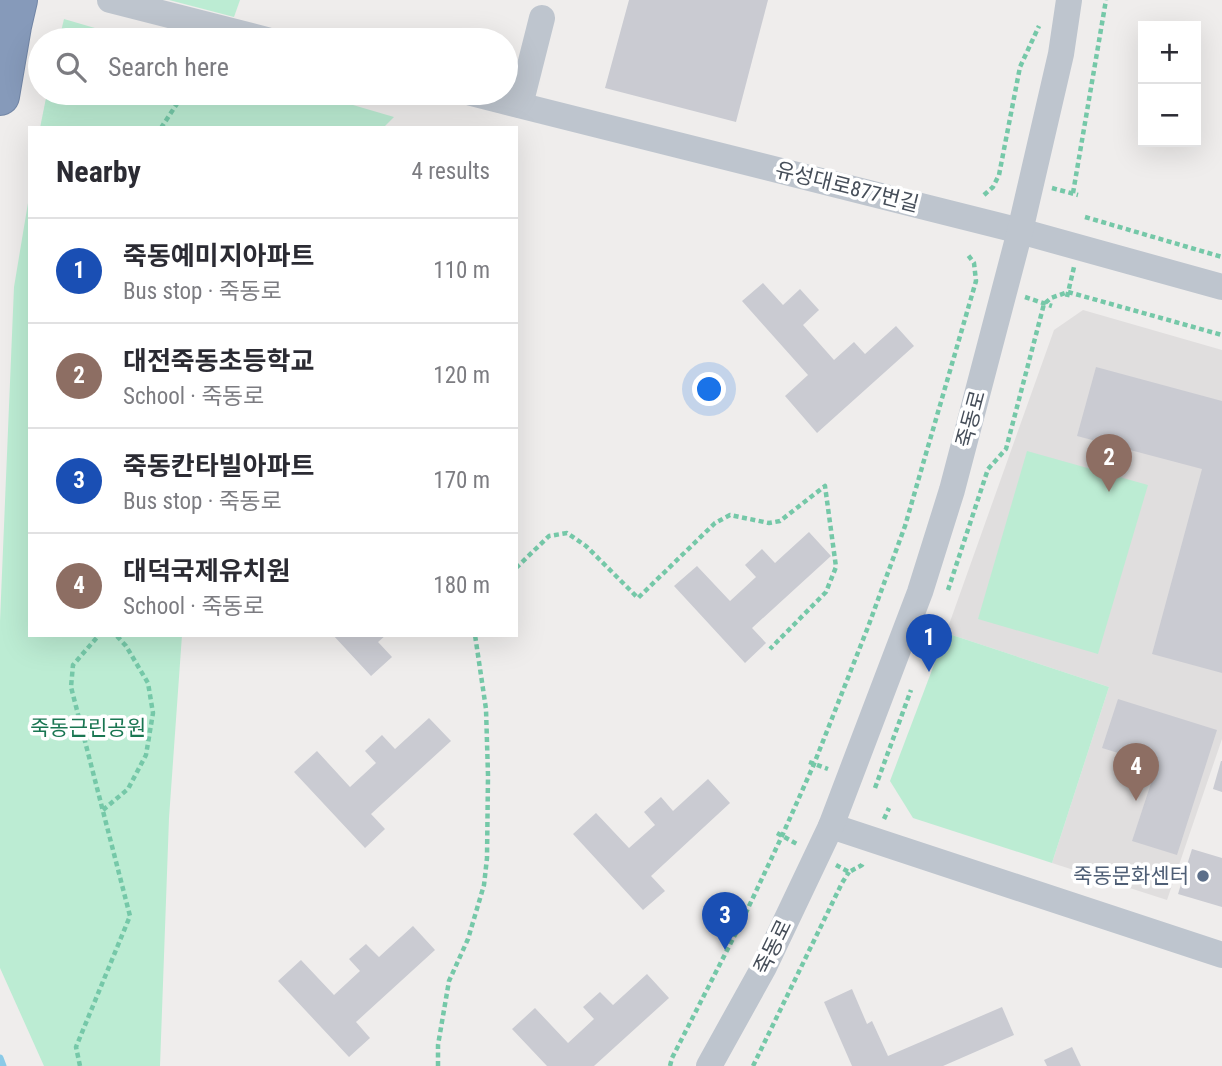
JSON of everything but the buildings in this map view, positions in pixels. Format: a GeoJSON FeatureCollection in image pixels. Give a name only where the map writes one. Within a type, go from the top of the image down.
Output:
{"type":"FeatureCollection","features":[{"type":"Feature","properties":{"kind":"highway"},"geometry":{"type":"LineString","coordinates":[[0,96],[18,0]]}},
{"type":"Feature","properties":{"kind":"street"},"geometry":{"type":"LineString","coordinates":[[110,0],[220,28]]}},
{"type":"Feature","properties":{"kind":"street","name":"죽동로"},"geometry":{"type":"LineString","coordinates":[[709,1066],[764,967],[831,826],[920,592],[952,490],[1020,231],[1061,54],[1069,0]]}},
{"type":"Feature","properties":{"kind":"street"},"geometry":{"type":"LineString","coordinates":[[520,105],[542,18]]}},
{"type":"Feature","properties":{"kind":"street","name":"유성대로877번길"},"geometry":{"type":"LineString","coordinates":[[520,105],[1020,231],[1222,287]]}},
{"type":"Feature","properties":{"kind":"street"},"geometry":{"type":"LineString","coordinates":[[831,826],[1222,955]]}},
{"type":"Feature","properties":{"kind":"path"},"geometry":{"type":"LineString","coordinates":[[1073,194],[1107,0]]}},
{"type":"Feature","properties":{"kind":"path"},"geometry":{"type":"LineString","coordinates":[[984,195],[993,187],[999,175],[1020,67],[1039,29],[1040,19]]}},
{"type":"Feature","properties":{"kind":"path"},"geometry":{"type":"LineString","coordinates":[[162,126],[176,105]]}},
{"type":"Feature","properties":{"kind":"path"},"geometry":{"type":"LineString","coordinates":[[1085,217],[1222,257]]}},
{"type":"Feature","properties":{"kind":"path"},"geometry":{"type":"LineString","coordinates":[[670,1066],[782,836],[814,764],[868,627],[905,526],[974,288],[974,263],[968,255]]}},
{"type":"Feature","properties":{"kind":"path"},"geometry":{"type":"LineString","coordinates":[[944,601],[988,469],[1006,449],[1044,304],[1051,298],[1069,292],[1222,335]]}},
{"type":"Feature","properties":{"kind":"path"},"geometry":{"type":"LineString","coordinates":[[518,566],[549,536],[567,533],[586,546],[638,598],[715,523],[730,515],[769,523],[780,521],[825,486],[836,567],[826,592],[770,649]]}},
{"type":"Feature","properties":{"kind":"path"},"geometry":{"type":"LineString","coordinates":[[80,1066],[76,1047],[130,916],[71,687],[73,665],[97,637]]}},
{"type":"Feature","properties":{"kind":"path"},"geometry":{"type":"LineString","coordinates":[[103,810],[128,789],[146,755],[153,713],[148,683],[118,637]]}},
{"type":"Feature","properties":{"kind":"path"},"geometry":{"type":"LineString","coordinates":[[438,1066],[438,1045],[449,981],[468,939],[484,886],[487,858],[486,709],[475,637]]}},
{"type":"Feature","properties":{"kind":"path"},"geometry":{"type":"LineString","coordinates":[[874,788],[912,688]]}},
{"type":"Feature","properties":{"kind":"path"},"geometry":{"type":"LineString","coordinates":[[753,1066],[849,872]]}},
{"type":"Feature","properties":{"kind":"shaded area"},"geometry":{"type":"Polygon","coordinates":[[[1083,310],[1222,350],[1222,739],[1167,900],[1052,863],[1109,687],[946,633],[1054,330],[1083,310]]]}},
{"type":"Feature","properties":{"kind":"green space"},"geometry":{"type":"Polygon","coordinates":[[[169,0],[240,0],[234,17],[169,0]]]}},
{"type":"Feature","properties":{"kind":"green space"},"geometry":{"type":"Polygon","coordinates":[[[64,19],[95,28],[62,28],[64,19]]]}},
{"type":"Feature","properties":{"kind":"green space"},"geometry":{"type":"Polygon","coordinates":[[[45,105],[353,105],[394,117],[385,126],[40,126],[45,105]]]}},
{"type":"Feature","properties":{"kind":"green space","name":"죽동근린공원"},"geometry":{"type":"Polygon","coordinates":[[[28,203],[28,637],[182,637],[169,818],[160,1066],[44,1066],[0,968],[0,621],[14,287],[28,203]]]}},
{"type":"Feature","properties":{"kind":"green space"},"geometry":{"type":"Polygon","coordinates":[[[1027,451],[1148,485],[1098,654],[978,619],[1027,451]]]}},
{"type":"Feature","properties":{"kind":"green space"},"geometry":{"type":"Polygon","coordinates":[[[946,633],[1109,687],[1052,863],[913,818],[890,781],[946,633]]]}},
{"type":"Feature","properties":{"kind":"waterway"},"geometry":{"type":"LineString","coordinates":[[0,1058],[3,1066]]}},
{"type":"Feature","properties":{"kind":"place","name":"대전죽동초등학교"},"geometry":{"type":"Point","coordinates":[1109,492]}},
{"type":"Feature","properties":{"kind":"place","name":"죽동예미지아파트"},"geometry":{"type":"Point","coordinates":[929,672]}},
{"type":"Feature","properties":{"kind":"place","name":"대덕국제유치원"},"geometry":{"type":"Point","coordinates":[1136,801]}},
{"type":"Feature","properties":{"kind":"place","name":"죽동문화센터"},"geometry":{"type":"Point","coordinates":[1203,876]}},
{"type":"Feature","properties":{"kind":"place","name":"죽동칸타빌아파트"},"geometry":{"type":"Point","coordinates":[725,950]}}]}
